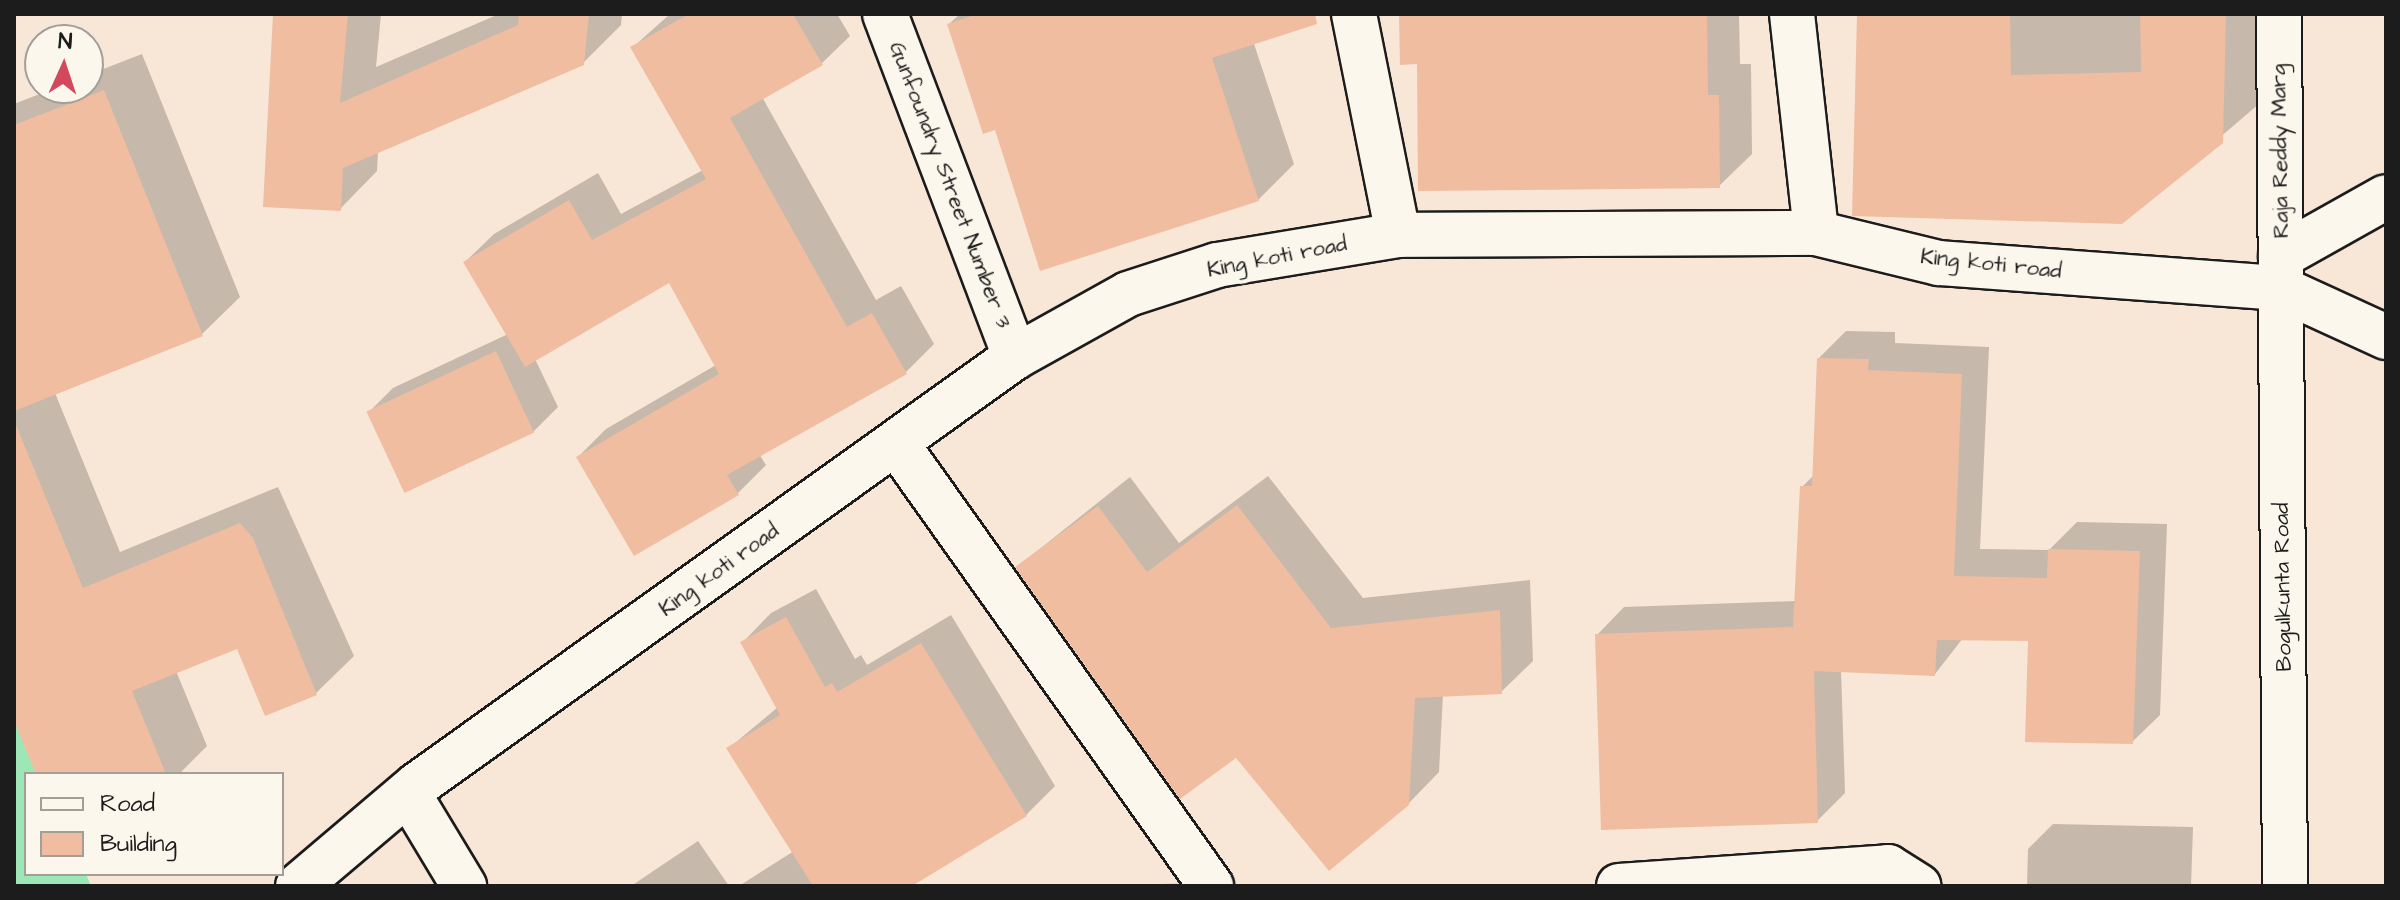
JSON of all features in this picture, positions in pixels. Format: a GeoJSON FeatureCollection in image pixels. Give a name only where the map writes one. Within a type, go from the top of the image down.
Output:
{"type":"FeatureCollection","features":[{"type":"Feature","properties":{"kind":"street","name":"Gunfoundry Street Number 3"},"geometry":{"type":"LineString","coordinates":[[885,14],[1015,357]]}},
{"type":"Feature","properties":{"kind":"street"},"geometry":{"type":"LineString","coordinates":[[1354,14],[1398,235]]}},
{"type":"Feature","properties":{"kind":"street"},"geometry":{"type":"LineString","coordinates":[[1792,14],[1816,233]]}},
{"type":"Feature","properties":{"kind":"street","name":"Raja Reddy Marg"},"geometry":{"type":"LineString","coordinates":[[2279,14],[2280,272]]}},
{"type":"Feature","properties":{"kind":"street"},"geometry":{"type":"LineString","coordinates":[[2280,272],[2386,197]]}},
{"type":"Feature","properties":{"kind":"street","name":"King koti road"},"geometry":{"type":"LineString","coordinates":[[298,886],[408,793],[1015,357],[1128,294],[1217,265],[1398,235],[1816,233],[1939,263],[2280,272],[2386,337]]}},
{"type":"Feature","properties":{"kind":"street","name":"Bogulkunta Road"},"geometry":{"type":"LineString","coordinates":[[2280,272],[2285,886]]}},
{"type":"Feature","properties":{"kind":"street"},"geometry":{"type":"LineString","coordinates":[[896,443],[1211,886]]}},
{"type":"Feature","properties":{"kind":"street"},"geometry":{"type":"LineString","coordinates":[[408,793],[464,886]]}},
{"type":"Feature","properties":{"kind":"street"},"geometry":{"type":"LineString","coordinates":[[1619,886],[1888,867],[1919,886]]}},
{"type":"Feature","properties":{"kind":"green space"},"geometry":{"type":"Polygon","coordinates":[[[14,678],[48,772],[24,772],[24,876],[87,876],[91,886],[14,886],[14,678]]]}},
{"type":"Feature","properties":{"kind":"building"},"geometry":{"type":"Polygon","coordinates":[[[273,14],[348,14],[340,103],[518,25],[519,14],[589,14],[584,65],[343,168],[341,211],[263,207],[273,14]]]}},
{"type":"Feature","properties":{"kind":"building"},"geometry":{"type":"Polygon","coordinates":[[[689,14],[793,14],[823,65],[730,118],[847,327],[872,313],[907,374],[727,475],[739,495],[634,556],[576,457],[719,374],[669,283],[525,367],[463,262],[569,200],[592,240],[706,179],[630,47],[689,14]]]}},
{"type":"Feature","properties":{"kind":"building"},"geometry":{"type":"Polygon","coordinates":[[[978,14],[1315,14],[1317,24],[1212,58],[1259,201],[1040,271],[995,130],[983,134],[947,24],[978,14]]]}},
{"type":"Feature","properties":{"kind":"building"},"geometry":{"type":"Polygon","coordinates":[[[1399,14],[1707,14],[1708,95],[1719,95],[1720,188],[1418,191],[1417,64],[1400,65],[1399,14]]]}},
{"type":"Feature","properties":{"kind":"building"},"geometry":{"type":"Polygon","coordinates":[[[1857,14],[2010,14],[2011,75],[2141,72],[2140,14],[2226,14],[2223,143],[2122,224],[1852,216],[1857,14]]]}},
{"type":"Feature","properties":{"kind":"building"},"geometry":{"type":"Polygon","coordinates":[[[104,90],[203,336],[14,411],[14,125],[68,104],[104,104],[104,90]]]}},
{"type":"Feature","properties":{"kind":"building"},"geometry":{"type":"Polygon","coordinates":[[[496,351],[534,433],[404,493],[366,411],[496,351]]]}},
{"type":"Feature","properties":{"kind":"building"},"geometry":{"type":"Polygon","coordinates":[[[1817,358],[1869,359],[1868,370],[1962,374],[1954,576],[2047,578],[2048,549],[2140,551],[2133,744],[2025,742],[2028,641],[1937,640],[1935,676],[1814,671],[1818,823],[1601,830],[1595,634],[1793,627],[1800,486],[1812,486],[1817,358]]]}},
{"type":"Feature","properties":{"kind":"building"},"geometry":{"type":"Polygon","coordinates":[[[16,425],[83,588],[240,523],[253,538],[317,695],[265,716],[237,649],[132,691],[165,772],[35,772],[14,721],[16,425]]]}},
{"type":"Feature","properties":{"kind":"building"},"geometry":{"type":"Polygon","coordinates":[[[1237,505],[1331,628],[1500,610],[1502,694],[1415,698],[1409,805],[1329,871],[1236,758],[1180,799],[1015,567],[1098,506],[1147,572],[1237,505]]]}},
{"type":"Feature","properties":{"kind":"building"},"geometry":{"type":"Polygon","coordinates":[[[786,617],[825,687],[832,683],[837,692],[921,643],[1027,816],[912,886],[813,886],[726,748],[780,715],[740,642],[786,617]]]}}]}
